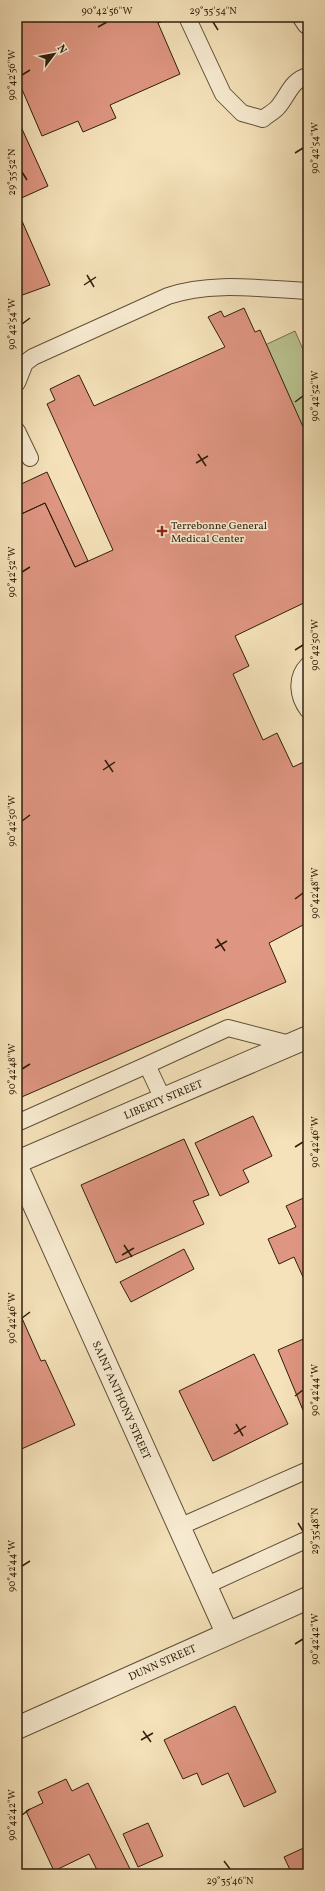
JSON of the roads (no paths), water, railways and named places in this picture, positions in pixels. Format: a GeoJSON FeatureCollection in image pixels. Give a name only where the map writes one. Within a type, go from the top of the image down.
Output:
{"type":"FeatureCollection","features":[{"type":"Feature","properties":{"kind":"street"},"geometry":{"type":"LineString","coordinates":[[304,17],[308,23]]}},
{"type":"Feature","properties":{"kind":"street","name":"LIBERTY STREET"},"geometry":{"type":"LineString","coordinates":[[17,1162],[299,1040]]}},
{"type":"Feature","properties":{"kind":"street","name":"SAINT ANTHONY STREET"},"geometry":{"type":"LineString","coordinates":[[17,1167],[227,1633]]}},
{"type":"Feature","properties":{"kind":"street","name":"DUNN STREET"},"geometry":{"type":"LineString","coordinates":[[17,1728],[308,1598]]}},
{"type":"Feature","properties":{"kind":"lane"},"geometry":{"type":"LineString","coordinates":[[187,17],[223,94],[242,113],[263,119],[278,107],[289,91],[302,77],[308,76]]}},
{"type":"Feature","properties":{"kind":"lane"},"geometry":{"type":"LineString","coordinates":[[17,383],[25,363],[33,357],[168,296],[185,290],[209,287],[308,291]]}},
{"type":"Feature","properties":{"kind":"lane"},"geometry":{"type":"LineString","coordinates":[[17,431],[30,458]]}},
{"type":"Feature","properties":{"kind":"lane"},"geometry":{"type":"LineString","coordinates":[[308,665],[300,678],[299,689],[301,700],[308,710]]}},
{"type":"Feature","properties":{"kind":"lane"},"geometry":{"type":"LineString","coordinates":[[17,1123],[228,1028],[299,1040]]}},
{"type":"Feature","properties":{"kind":"lane"},"geometry":{"type":"LineString","coordinates":[[147,1065],[163,1099]]}},
{"type":"Feature","properties":{"kind":"lane"},"geometry":{"type":"LineString","coordinates":[[179,1527],[308,1470]]}},
{"type":"Feature","properties":{"kind":"lane"},"geometry":{"type":"LineString","coordinates":[[205,1586],[308,1539]]}},
{"type":"Feature","properties":{"kind":"place","name":"Terrebonne General Medical Center"},"geometry":{"type":"Point","coordinates":[162,531]}}]}
